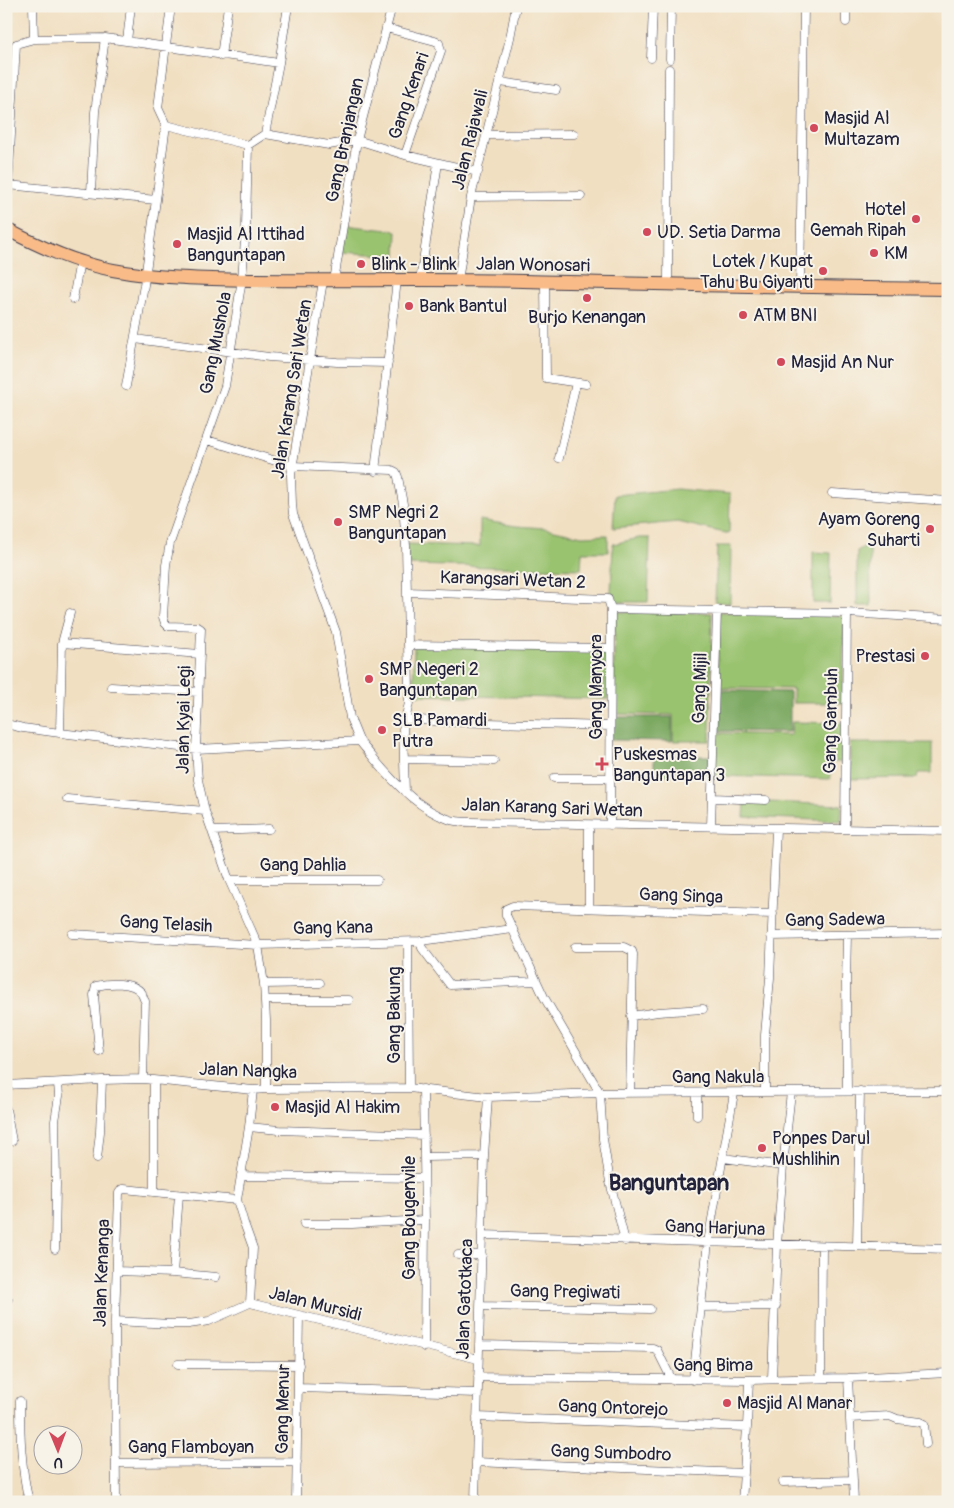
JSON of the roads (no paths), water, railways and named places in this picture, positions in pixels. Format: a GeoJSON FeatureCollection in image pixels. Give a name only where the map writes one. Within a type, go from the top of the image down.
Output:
{"type":"FeatureCollection","features":[{"type":"Feature","properties":{"kind":"main road","name":"Jalan Wonosari"},"geometry":{"type":"LineString","coordinates":[[6,230],[80,261],[112,270],[146,275],[329,281],[524,281],[800,288],[948,289]]}},
{"type":"Feature","properties":{"kind":"street"},"geometry":{"type":"LineString","coordinates":[[33,6],[34,39]]}},
{"type":"Feature","properties":{"kind":"street"},"geometry":{"type":"LineString","coordinates":[[127,41],[130,6]]}},
{"type":"Feature","properties":{"kind":"street"},"geometry":{"type":"LineString","coordinates":[[126,386],[146,275],[166,125],[158,108],[171,6]]}},
{"type":"Feature","properties":{"kind":"street"},"geometry":{"type":"LineString","coordinates":[[221,56],[228,6]]}},
{"type":"Feature","properties":{"kind":"street"},"geometry":{"type":"LineString","coordinates":[[265,134],[288,6]]}},
{"type":"Feature","properties":{"kind":"street","name":"Gang Branjangan"},"geometry":{"type":"LineString","coordinates":[[329,281],[358,140],[392,6]]}},
{"type":"Feature","properties":{"kind":"street","name":"Jalan Rajawali"},"geometry":{"type":"LineString","coordinates":[[458,281],[471,197],[500,82],[516,6]]}},
{"type":"Feature","properties":{"kind":"street"},"geometry":{"type":"LineString","coordinates":[[651,58],[653,6]]}},
{"type":"Feature","properties":{"kind":"street"},"geometry":{"type":"LineString","coordinates":[[670,59],[671,6]]}},
{"type":"Feature","properties":{"kind":"street"},"geometry":{"type":"LineString","coordinates":[[800,288],[804,6]]}},
{"type":"Feature","properties":{"kind":"street"},"geometry":{"type":"LineString","coordinates":[[846,6],[846,22]]}},
{"type":"Feature","properties":{"kind":"street","name":"Gang Kenari"},"geometry":{"type":"LineString","coordinates":[[386,28],[440,43],[441,51],[405,155]]}},
{"type":"Feature","properties":{"kind":"street"},"geometry":{"type":"LineString","coordinates":[[91,193],[95,112],[105,38]]}},
{"type":"Feature","properties":{"kind":"street"},"geometry":{"type":"LineString","coordinates":[[6,44],[16,44],[34,39],[105,38],[279,63]]}},
{"type":"Feature","properties":{"kind":"street"},"geometry":{"type":"LineString","coordinates":[[6,224],[16,44]]}},
{"type":"Feature","properties":{"kind":"street"},"geometry":{"type":"LineString","coordinates":[[668,284],[669,69]]}},
{"type":"Feature","properties":{"kind":"street"},"geometry":{"type":"LineString","coordinates":[[500,82],[556,90]]}},
{"type":"Feature","properties":{"kind":"street"},"geometry":{"type":"LineString","coordinates":[[166,125],[248,145],[265,134],[329,145],[358,140],[405,155],[478,172]]}},
{"type":"Feature","properties":{"kind":"street"},"geometry":{"type":"LineString","coordinates":[[487,135],[574,134]]}},
{"type":"Feature","properties":{"kind":"street","name":"Gang Mushola"},"geometry":{"type":"LineString","coordinates":[[207,440],[225,386],[242,279],[246,227],[248,145]]}},
{"type":"Feature","properties":{"kind":"street"},"geometry":{"type":"LineString","coordinates":[[420,281],[438,163]]}},
{"type":"Feature","properties":{"kind":"street"},"geometry":{"type":"LineString","coordinates":[[8,186],[156,200]]}},
{"type":"Feature","properties":{"kind":"street"},"geometry":{"type":"LineString","coordinates":[[471,197],[582,196]]}},
{"type":"Feature","properties":{"kind":"street"},"geometry":{"type":"LineString","coordinates":[[73,300],[80,261]]}},
{"type":"Feature","properties":{"kind":"street"},"geometry":{"type":"LineString","coordinates":[[375,471],[398,280]]}},
{"type":"Feature","properties":{"kind":"street","name":"Jalan Karang Sari Wetan"},"geometry":{"type":"LineString","coordinates":[[329,281],[311,360],[292,466],[294,520],[336,632],[350,718],[360,741],[379,765],[405,792],[440,816],[455,821],[948,831]]}},
{"type":"Feature","properties":{"kind":"street"},"geometry":{"type":"LineString","coordinates":[[545,283],[546,378],[586,384]]}},
{"type":"Feature","properties":{"kind":"street"},"geometry":{"type":"LineString","coordinates":[[135,339],[269,357],[338,362],[388,363]]}},
{"type":"Feature","properties":{"kind":"street"},"geometry":{"type":"LineString","coordinates":[[559,458],[576,383]]}},
{"type":"Feature","properties":{"kind":"street"},"geometry":{"type":"LineString","coordinates":[[207,440],[292,466],[375,471],[392,470],[396,472],[403,504],[407,592],[409,701],[403,728],[405,792]]}},
{"type":"Feature","properties":{"kind":"street","name":"Jalan Kyai Legi"},"geometry":{"type":"LineString","coordinates":[[207,440],[168,549],[164,617],[165,623],[168,626],[198,627],[202,629],[196,749],[198,780],[205,811],[229,880],[258,945],[265,1000],[266,1089]]}},
{"type":"Feature","properties":{"kind":"street"},"geometry":{"type":"LineString","coordinates":[[832,493],[948,501]]}},
{"type":"Feature","properties":{"kind":"street","name":"Karangsari Wetan 2"},"geometry":{"type":"LineString","coordinates":[[407,592],[606,598],[611,608]]}},
{"type":"Feature","properties":{"kind":"street"},"geometry":{"type":"LineString","coordinates":[[611,608],[847,613],[948,619]]}},
{"type":"Feature","properties":{"kind":"street","name":"Gang Manyora"},"geometry":{"type":"LineString","coordinates":[[610,825],[611,608]]}},
{"type":"Feature","properties":{"kind":"street","name":"Gang Mijil"},"geometry":{"type":"LineString","coordinates":[[711,827],[717,610]]}},
{"type":"Feature","properties":{"kind":"street"},"geometry":{"type":"LineString","coordinates":[[60,733],[62,643],[70,612]]}},
{"type":"Feature","properties":{"kind":"street","name":"Gang Gambuh"},"geometry":{"type":"LineString","coordinates":[[845,829],[847,613]]}},
{"type":"Feature","properties":{"kind":"street"},"geometry":{"type":"LineString","coordinates":[[62,643],[200,654]]}},
{"type":"Feature","properties":{"kind":"street"},"geometry":{"type":"LineString","coordinates":[[408,645],[610,648]]}},
{"type":"Feature","properties":{"kind":"street"},"geometry":{"type":"LineString","coordinates":[[111,687],[198,692]]}},
{"type":"Feature","properties":{"kind":"street"},"geometry":{"type":"LineString","coordinates":[[404,719],[610,726]]}},
{"type":"Feature","properties":{"kind":"street"},"geometry":{"type":"LineString","coordinates":[[6,724],[60,733],[196,749],[360,741]]}},
{"type":"Feature","properties":{"kind":"street"},"geometry":{"type":"LineString","coordinates":[[404,759],[494,761]]}},
{"type":"Feature","properties":{"kind":"street"},"geometry":{"type":"LineString","coordinates":[[554,778],[610,778]]}},
{"type":"Feature","properties":{"kind":"street"},"geometry":{"type":"LineString","coordinates":[[712,798],[766,800]]}},
{"type":"Feature","properties":{"kind":"street"},"geometry":{"type":"LineString","coordinates":[[67,799],[205,811]]}},
{"type":"Feature","properties":{"kind":"street"},"geometry":{"type":"LineString","coordinates":[[589,824],[589,908]]}},
{"type":"Feature","properties":{"kind":"street","name":"Gang Sadewa"},"geometry":{"type":"LineString","coordinates":[[776,828],[772,936],[948,933]]}},
{"type":"Feature","properties":{"kind":"street"},"geometry":{"type":"LineString","coordinates":[[212,831],[269,829]]}},
{"type":"Feature","properties":{"kind":"street","name":"Gang Dahlia"},"geometry":{"type":"LineString","coordinates":[[229,880],[377,880]]}},
{"type":"Feature","properties":{"kind":"street","name":"Gang Singa"},"geometry":{"type":"LineString","coordinates":[[513,930],[505,912],[509,907],[773,914]]}},
{"type":"Feature","properties":{"kind":"street"},"geometry":{"type":"LineString","coordinates":[[513,930],[536,981],[600,1093],[610,1182],[624,1240]]}},
{"type":"Feature","properties":{"kind":"street","name":"Gang Kana"},"geometry":{"type":"LineString","coordinates":[[258,945],[408,942],[513,930]]}},
{"type":"Feature","properties":{"kind":"street","name":"Gang Telasih"},"geometry":{"type":"LineString","coordinates":[[72,934],[258,945]]}},
{"type":"Feature","properties":{"kind":"street"},"geometry":{"type":"LineString","coordinates":[[847,935],[848,1091]]}},
{"type":"Feature","properties":{"kind":"street"},"geometry":{"type":"LineString","coordinates":[[764,1092],[765,1035],[772,936]]}},
{"type":"Feature","properties":{"kind":"street"},"geometry":{"type":"LineString","coordinates":[[420,941],[422,948],[450,984],[536,981]]}},
{"type":"Feature","properties":{"kind":"street","name":"Gang Bakung"},"geometry":{"type":"LineString","coordinates":[[408,942],[409,1088]]}},
{"type":"Feature","properties":{"kind":"street"},"geometry":{"type":"LineString","coordinates":[[575,947],[624,947],[632,950],[630,1093]]}},
{"type":"Feature","properties":{"kind":"street"},"geometry":{"type":"LineString","coordinates":[[99,1051],[94,995],[96,986],[115,982],[134,987],[142,993],[144,1001],[143,1079]]}},
{"type":"Feature","properties":{"kind":"street"},"geometry":{"type":"LineString","coordinates":[[264,984],[320,983]]}},
{"type":"Feature","properties":{"kind":"street"},"geometry":{"type":"LineString","coordinates":[[265,1000],[349,1000]]}},
{"type":"Feature","properties":{"kind":"street"},"geometry":{"type":"LineString","coordinates":[[631,1016],[703,1009]]}},
{"type":"Feature","properties":{"kind":"street","name":"Jalan Nangka"},"geometry":{"type":"LineString","coordinates":[[6,1085],[143,1079],[253,1090],[409,1088],[488,1097]]}},
{"type":"Feature","properties":{"kind":"street"},"geometry":{"type":"LineString","coordinates":[[97,1158],[102,1080]]}},
{"type":"Feature","properties":{"kind":"street"},"geometry":{"type":"LineString","coordinates":[[154,1081],[154,1192],[238,1200]]}},
{"type":"Feature","properties":{"kind":"street"},"geometry":{"type":"LineString","coordinates":[[56,1249],[55,1121],[59,1096],[58,1083]]}},
{"type":"Feature","properties":{"kind":"street","name":"Gang Bougenvile"},"geometry":{"type":"LineString","coordinates":[[423,1089],[424,1346]]}},
{"type":"Feature","properties":{"kind":"street"},"geometry":{"type":"LineString","coordinates":[[250,1303],[252,1248],[238,1200],[253,1090]]}},
{"type":"Feature","properties":{"kind":"street"},"geometry":{"type":"LineString","coordinates":[[857,1246],[860,1091]]}},
{"type":"Feature","properties":{"kind":"street","name":"Gang Nakula"},"geometry":{"type":"LineString","coordinates":[[488,1097],[600,1093],[948,1091]]}},
{"type":"Feature","properties":{"kind":"street"},"geometry":{"type":"LineString","coordinates":[[772,1379],[777,1245],[791,1092]]}},
{"type":"Feature","properties":{"kind":"street"},"geometry":{"type":"LineString","coordinates":[[697,1093],[697,1116]]}},
{"type":"Feature","properties":{"kind":"street"},"geometry":{"type":"LineString","coordinates":[[693,1380],[708,1242],[734,1093]]}},
{"type":"Feature","properties":{"kind":"street","name":"Jalan Gatotkaca"},"geometry":{"type":"LineString","coordinates":[[474,1502],[484,1156],[488,1097]]}},
{"type":"Feature","properties":{"kind":"street"},"geometry":{"type":"LineString","coordinates":[[6,1109],[12,1141]]}},
{"type":"Feature","properties":{"kind":"street"},"geometry":{"type":"LineString","coordinates":[[249,1127],[279,1130],[424,1135]]}},
{"type":"Feature","properties":{"kind":"street"},"geometry":{"type":"LineString","coordinates":[[424,1157],[484,1156]]}},
{"type":"Feature","properties":{"kind":"street"},"geometry":{"type":"LineString","coordinates":[[723,1158],[783,1166]]}},
{"type":"Feature","properties":{"kind":"street"},"geometry":{"type":"LineString","coordinates":[[241,1176],[424,1178]]}},
{"type":"Feature","properties":{"kind":"street","name":"Jalan Kenanga"},"geometry":{"type":"LineString","coordinates":[[116,1502],[115,1321],[119,1193],[122,1189],[154,1192]]}},
{"type":"Feature","properties":{"kind":"street"},"geometry":{"type":"LineString","coordinates":[[173,1274],[179,1195]]}},
{"type":"Feature","properties":{"kind":"street"},"geometry":{"type":"LineString","coordinates":[[304,1224],[352,1224],[425,1220]]}},
{"type":"Feature","properties":{"kind":"street","name":"Gang Harjuna"},"geometry":{"type":"LineString","coordinates":[[482,1236],[948,1249]]}},
{"type":"Feature","properties":{"kind":"street"},"geometry":{"type":"LineString","coordinates":[[821,1378],[822,1246]]}},
{"type":"Feature","properties":{"kind":"street"},"geometry":{"type":"LineString","coordinates":[[458,1255],[482,1255]]}},
{"type":"Feature","properties":{"kind":"street"},"geometry":{"type":"LineString","coordinates":[[117,1271],[216,1278]]}},
{"type":"Feature","properties":{"kind":"street","name":"Jalan Mursidi"},"geometry":{"type":"LineString","coordinates":[[115,1321],[189,1324],[209,1321],[250,1303],[478,1359]]}},
{"type":"Feature","properties":{"kind":"street","name":"Gang Pregiwati"},"geometry":{"type":"LineString","coordinates":[[480,1306],[650,1309]]}},
{"type":"Feature","properties":{"kind":"street"},"geometry":{"type":"LineString","coordinates":[[701,1307],[776,1306]]}},
{"type":"Feature","properties":{"kind":"street","name":"Gang Menur"},"geometry":{"type":"LineString","coordinates":[[296,1502],[299,1316]]}},
{"type":"Feature","properties":{"kind":"street"},"geometry":{"type":"LineString","coordinates":[[479,1345],[653,1348],[657,1350],[672,1380]]}},
{"type":"Feature","properties":{"kind":"street"},"geometry":{"type":"LineString","coordinates":[[178,1364],[298,1365]]}},
{"type":"Feature","properties":{"kind":"street","name":"Gang Bima"},"geometry":{"type":"LineString","coordinates":[[478,1377],[749,1380],[848,1378],[948,1372]]}},
{"type":"Feature","properties":{"kind":"street"},"geometry":{"type":"LineString","coordinates":[[848,1378],[854,1502]]}},
{"type":"Feature","properties":{"kind":"street"},"geometry":{"type":"LineString","coordinates":[[742,1502],[749,1380]]}},
{"type":"Feature","properties":{"kind":"street"},"geometry":{"type":"LineString","coordinates":[[298,1388],[478,1393]]}},
{"type":"Feature","properties":{"kind":"street"},"geometry":{"type":"LineString","coordinates":[[20,1401],[20,1442],[28,1502]]}},
{"type":"Feature","properties":{"kind":"street"},"geometry":{"type":"LineString","coordinates":[[850,1418],[890,1416],[899,1420],[920,1422],[924,1424],[926,1444]]}},
{"type":"Feature","properties":{"kind":"street","name":"Gang Ontorejo"},"geometry":{"type":"LineString","coordinates":[[477,1417],[747,1427]]}},
{"type":"Feature","properties":{"kind":"street","name":"Gang Flamboyan"},"geometry":{"type":"LineString","coordinates":[[116,1463],[297,1462]]}},
{"type":"Feature","properties":{"kind":"street","name":"Gang Sumbodro"},"geometry":{"type":"LineString","coordinates":[[476,1462],[744,1473]]}},
{"type":"Feature","properties":{"kind":"street"},"geometry":{"type":"LineString","coordinates":[[783,1482],[853,1480]]}},
{"type":"Feature","properties":{"kind":"place","name":"Masjid Al Multazam"},"geometry":{"type":"Point","coordinates":[814,128]}},
{"type":"Feature","properties":{"kind":"place","name":"Hotel Gemah Ripah"},"geometry":{"type":"Point","coordinates":[916,219]}},
{"type":"Feature","properties":{"kind":"place","name":"UD. Setia Darma"},"geometry":{"type":"Point","coordinates":[647,232]}},
{"type":"Feature","properties":{"kind":"place","name":"Masjid Al Ittihad Banguntapan"},"geometry":{"type":"Point","coordinates":[177,244]}},
{"type":"Feature","properties":{"kind":"place","name":"KM"},"geometry":{"type":"Point","coordinates":[874,253]}},
{"type":"Feature","properties":{"kind":"place","name":"Blink - Blink"},"geometry":{"type":"Point","coordinates":[361,264]}},
{"type":"Feature","properties":{"kind":"place","name":"Lotek / Kupat Tahu Bu Giyanti"},"geometry":{"type":"Point","coordinates":[823,271]}},
{"type":"Feature","properties":{"kind":"place","name":"Burjo Kenangan"},"geometry":{"type":"Point","coordinates":[587,298]}},
{"type":"Feature","properties":{"kind":"place","name":"Bank Bantul"},"geometry":{"type":"Point","coordinates":[409,306]}},
{"type":"Feature","properties":{"kind":"place","name":"ATM BNI"},"geometry":{"type":"Point","coordinates":[743,315]}},
{"type":"Feature","properties":{"kind":"place","name":"Masjid An Nur"},"geometry":{"type":"Point","coordinates":[781,362]}},
{"type":"Feature","properties":{"kind":"place","name":"SMP Negri 2 Banguntapan"},"geometry":{"type":"Point","coordinates":[338,522]}},
{"type":"Feature","properties":{"kind":"place","name":"Ayam Goreng Suharti"},"geometry":{"type":"Point","coordinates":[930,529]}},
{"type":"Feature","properties":{"kind":"place","name":"Prestasi"},"geometry":{"type":"Point","coordinates":[925,656]}},
{"type":"Feature","properties":{"kind":"place","name":"SMP Negeri 2 Banguntapan"},"geometry":{"type":"Point","coordinates":[369,679]}},
{"type":"Feature","properties":{"kind":"place","name":"SLB Pamardi Putra"},"geometry":{"type":"Point","coordinates":[382,730]}},
{"type":"Feature","properties":{"kind":"place","name":"Puskesmas Banguntapan 3"},"geometry":{"type":"Point","coordinates":[602,764]}},
{"type":"Feature","properties":{"kind":"place","name":"Masjid Al Hakim"},"geometry":{"type":"Point","coordinates":[275,1107]}},
{"type":"Feature","properties":{"kind":"place","name":"Ponpes Darul Mushlihin"},"geometry":{"type":"Point","coordinates":[762,1148]}},
{"type":"Feature","properties":{"kind":"place","name":"Masjid Al Manar"},"geometry":{"type":"Point","coordinates":[727,1403]}},
{"type":"Feature","properties":{"kind":"district","name":"Banguntapan"},"geometry":{"type":"Point","coordinates":[669,1183]}}]}
